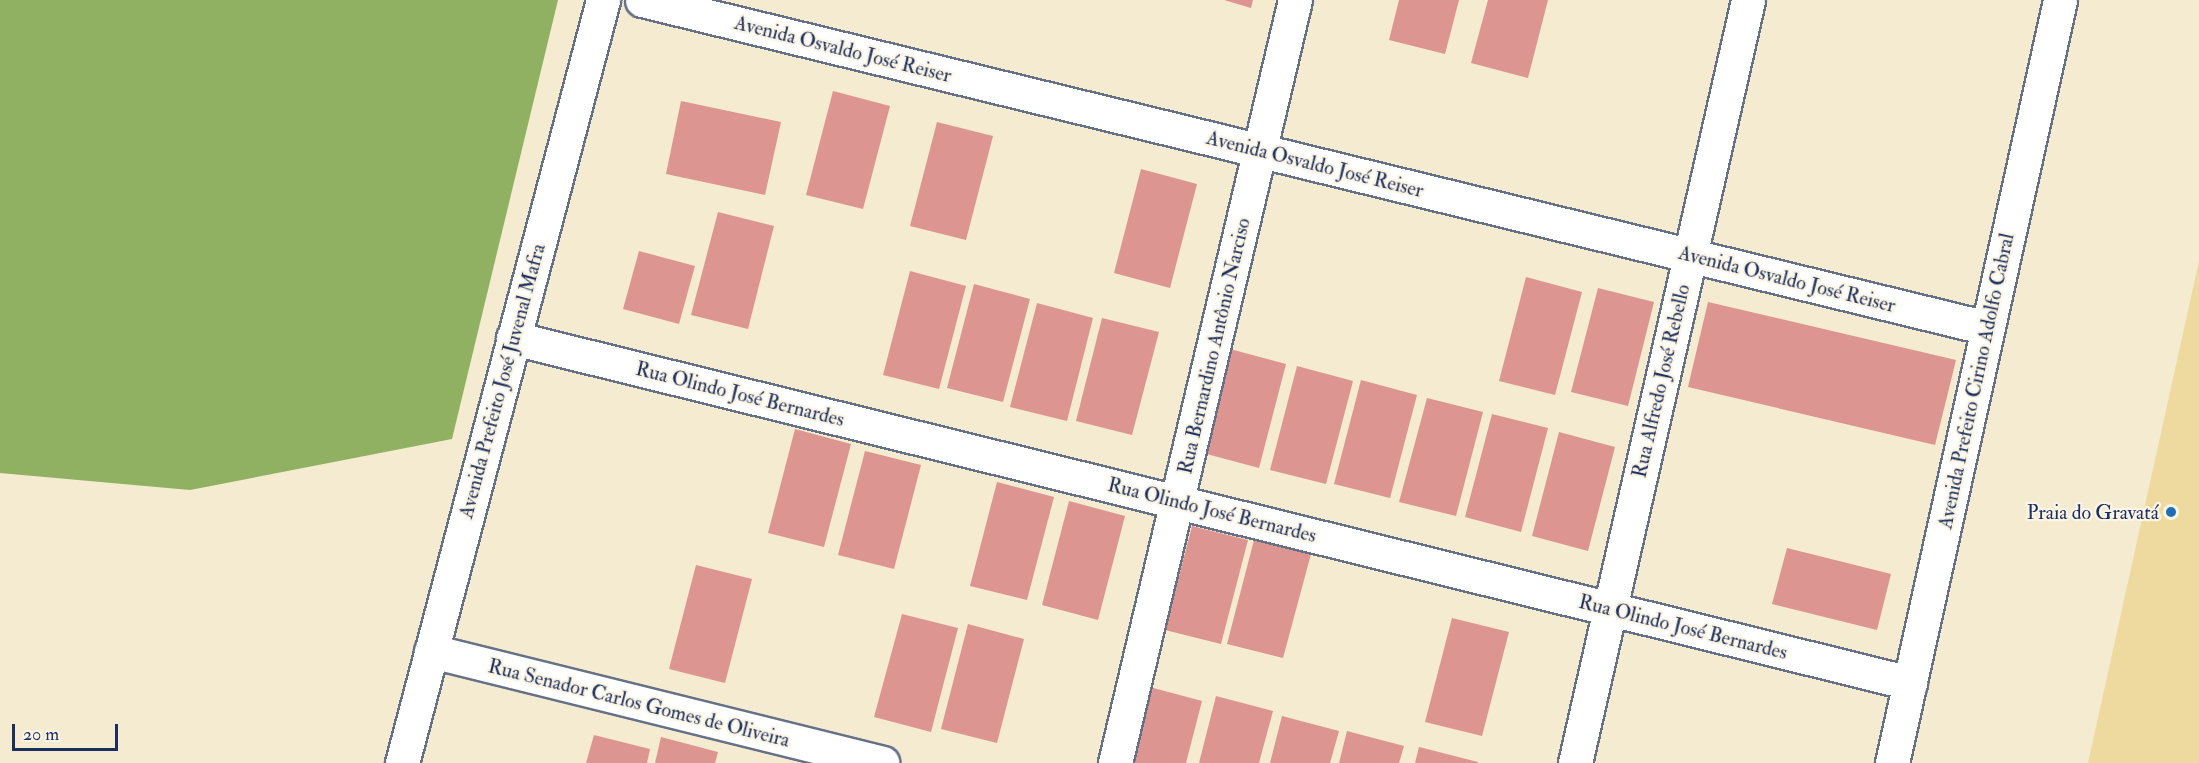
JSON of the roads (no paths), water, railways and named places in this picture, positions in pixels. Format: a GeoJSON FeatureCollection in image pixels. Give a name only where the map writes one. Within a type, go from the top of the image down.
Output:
{"type":"FeatureCollection","features":[{"type":"Feature","properties":{"kind":"street","name":"Avenida Prefeito José Juvenal Mafra"},"geometry":{"type":"LineString","coordinates":[[402,763],[603,0]]}},
{"type":"Feature","properties":{"kind":"street","name":"Avenida Osvaldo José Reiser"},"geometry":{"type":"LineString","coordinates":[[642,0],[1988,328]]}},
{"type":"Feature","properties":{"kind":"street","name":"Rua Bernardino Antônio Narciso"},"geometry":{"type":"LineString","coordinates":[[1115,763],[1295,0]]}},
{"type":"Feature","properties":{"kind":"street","name":"Rua Alfredo José Rebello"},"geometry":{"type":"LineString","coordinates":[[1575,763],[1748,0]]}},
{"type":"Feature","properties":{"kind":"street","name":"Avenida Prefeito Cirino Adolfo Cabral"},"geometry":{"type":"LineString","coordinates":[[1892,763],[2060,0]]}},
{"type":"Feature","properties":{"kind":"street","name":"Rua Olindo José Bernardes"},"geometry":{"type":"LineString","coordinates":[[513,338],[1910,683]]}},
{"type":"Feature","properties":{"kind":"street","name":"Rua Senador Carlos Gomes de Oliveira"},"geometry":{"type":"LineString","coordinates":[[431,651],[882,763]]}},
{"type":"Feature","properties":{"kind":"place","name":"Praia do Gravatá"},"geometry":{"type":"Point","coordinates":[2171,512]}}]}
